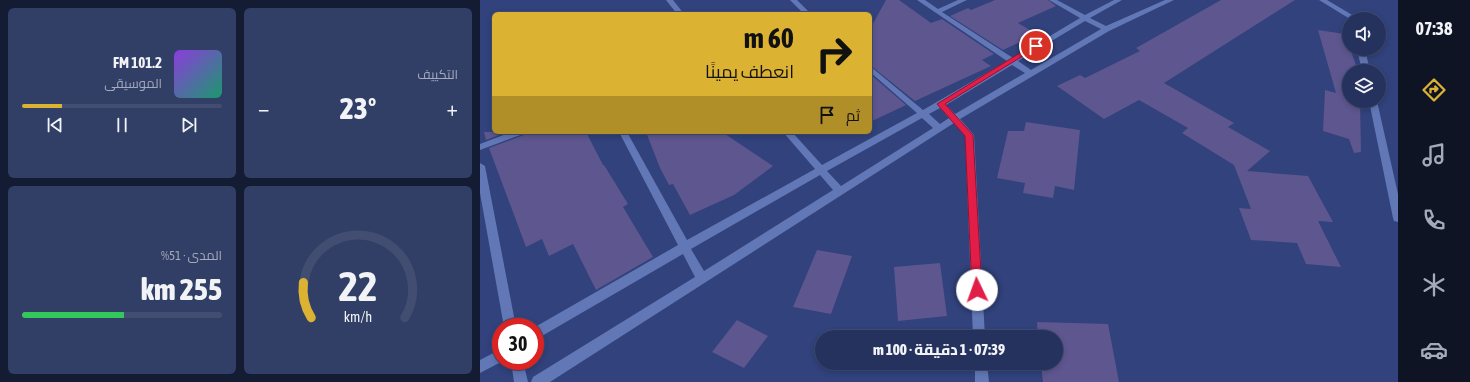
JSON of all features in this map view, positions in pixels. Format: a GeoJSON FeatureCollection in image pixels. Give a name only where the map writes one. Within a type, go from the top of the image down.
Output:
{"type":"FeatureCollection","features":[{"type":"Feature","properties":{"kind":"street"},"geometry":{"type":"LineString","coordinates":[[669,0],[679,12]]}},
{"type":"Feature","properties":{"kind":"street"},"geometry":{"type":"LineString","coordinates":[[793,0],[806,12]]}},
{"type":"Feature","properties":{"kind":"street"},"geometry":{"type":"LineString","coordinates":[[920,0],[1030,73]]}},
{"type":"Feature","properties":{"kind":"street"},"geometry":{"type":"LineString","coordinates":[[938,11],[964,0]]}},
{"type":"Feature","properties":{"kind":"street"},"geometry":{"type":"LineString","coordinates":[[1052,0],[1106,29]]}},
{"type":"Feature","properties":{"kind":"street"},"geometry":{"type":"LineString","coordinates":[[544,329],[684,246],[921,113],[941,104],[1083,17],[1119,0]]}},
{"type":"Feature","properties":{"kind":"street"},"geometry":{"type":"LineString","coordinates":[[538,382],[939,128],[1030,73],[1106,29],[1171,0]]}},
{"type":"Feature","properties":{"kind":"street"},"geometry":{"type":"LineString","coordinates":[[1322,0],[1343,12]]}},
{"type":"Feature","properties":{"kind":"street"},"geometry":{"type":"LineString","coordinates":[[872,70],[939,128]]}},
{"type":"Feature","properties":{"kind":"street"},"geometry":{"type":"LineString","coordinates":[[941,104],[969,135],[979,330]]}},
{"type":"Feature","properties":{"kind":"street"},"geometry":{"type":"LineString","coordinates":[[1375,108],[1395,190],[1398,218]]}},
{"type":"Feature","properties":{"kind":"street"},"geometry":{"type":"LineString","coordinates":[[480,147],[515,134]]}},
{"type":"Feature","properties":{"kind":"street"},"geometry":{"type":"LineString","coordinates":[[624,134],[702,279]]}},
{"type":"Feature","properties":{"kind":"street"},"geometry":{"type":"LineString","coordinates":[[789,134],[840,191]]}},
{"type":"Feature","properties":{"kind":"street"},"geometry":{"type":"LineString","coordinates":[[480,166],[508,318]]}},
{"type":"Feature","properties":{"kind":"street"},"geometry":{"type":"LineString","coordinates":[[480,368],[492,360]]}},
{"type":"Feature","properties":{"kind":"street"},"geometry":{"type":"LineString","coordinates":[[519,370],[521,382]]}},
{"type":"Feature","properties":{"kind":"street"},"geometry":{"type":"LineString","coordinates":[[981,370],[982,382]]}},
{"type":"Feature","properties":{"kind":"building"},"geometry":{"type":"Polygon","coordinates":[[[886,0],[899,0],[931,23],[942,19],[994,54],[982,60],[991,66],[915,101],[872,67],[872,25],[886,0]]]}},
{"type":"Feature","properties":{"kind":"building"},"geometry":{"type":"Polygon","coordinates":[[[995,0],[1048,0],[1056,6],[1018,23],[1037,34],[1003,50],[950,16],[968,8],[971,10],[995,0]]]}},
{"type":"Feature","properties":{"kind":"building"},"geometry":{"type":"Polygon","coordinates":[[[1221,0],[1295,0],[1164,83],[1234,123],[1228,127],[1270,151],[1247,171],[1308,176],[1333,222],[1318,221],[1341,267],[1306,264],[1297,243],[1251,240],[1239,208],[1251,209],[1234,165],[1182,133],[1188,128],[1139,100],[1104,119],[1057,86],[1080,75],[1085,78],[1140,51],[1136,48],[1221,0]]]}},
{"type":"Feature","properties":{"kind":"building"},"geometry":{"type":"Polygon","coordinates":[[[1318,30],[1342,34],[1342,56],[1353,56],[1356,64],[1342,64],[1342,108],[1360,108],[1361,152],[1354,153],[1349,139],[1323,131],[1325,90],[1336,93],[1318,30]]]}},
{"type":"Feature","properties":{"kind":"building"},"geometry":{"type":"Polygon","coordinates":[[[872,76],[906,105],[872,121],[872,76]]]}},
{"type":"Feature","properties":{"kind":"building"},"geometry":{"type":"Polygon","coordinates":[[[1026,122],[1080,130],[1074,190],[1055,186],[1053,198],[1023,193],[1025,183],[997,178],[1008,131],[1024,131],[1026,122]]]}},
{"type":"Feature","properties":{"kind":"building"},"geometry":{"type":"Polygon","coordinates":[[[484,132],[502,134],[486,140],[484,132]]]}},
{"type":"Feature","properties":{"kind":"building"},"geometry":{"type":"Polygon","coordinates":[[[587,134],[603,165],[628,204],[623,207],[653,257],[596,290],[573,244],[549,256],[542,239],[526,247],[489,148],[524,135],[587,134]]]}},
{"type":"Feature","properties":{"kind":"building"},"geometry":{"type":"Polygon","coordinates":[[[647,134],[725,134],[773,166],[734,195],[690,215],[673,184],[669,185],[660,168],[647,134]]]}},
{"type":"Feature","properties":{"kind":"building"},"geometry":{"type":"Polygon","coordinates":[[[817,250],[852,256],[831,314],[793,307],[817,250]]]}},
{"type":"Feature","properties":{"kind":"building"},"geometry":{"type":"Polygon","coordinates":[[[940,263],[947,316],[898,321],[894,267],[940,263]]]}},
{"type":"Feature","properties":{"kind":"building"},"geometry":{"type":"Polygon","coordinates":[[[737,320],[768,336],[744,368],[712,352],[737,320]]]}},
{"type":"Feature","properties":{"kind":"building"},"geometry":{"type":"Polygon","coordinates":[[[1037,322],[1108,324],[1119,382],[1043,382],[1042,370],[1063,370],[1063,330],[1038,330],[1037,322]]]}},
{"type":"Feature","properties":{"kind":"route"},"geometry":{"type":"LineString","coordinates":[[977,290],[969,135],[941,104],[1036,46]]}}]}
